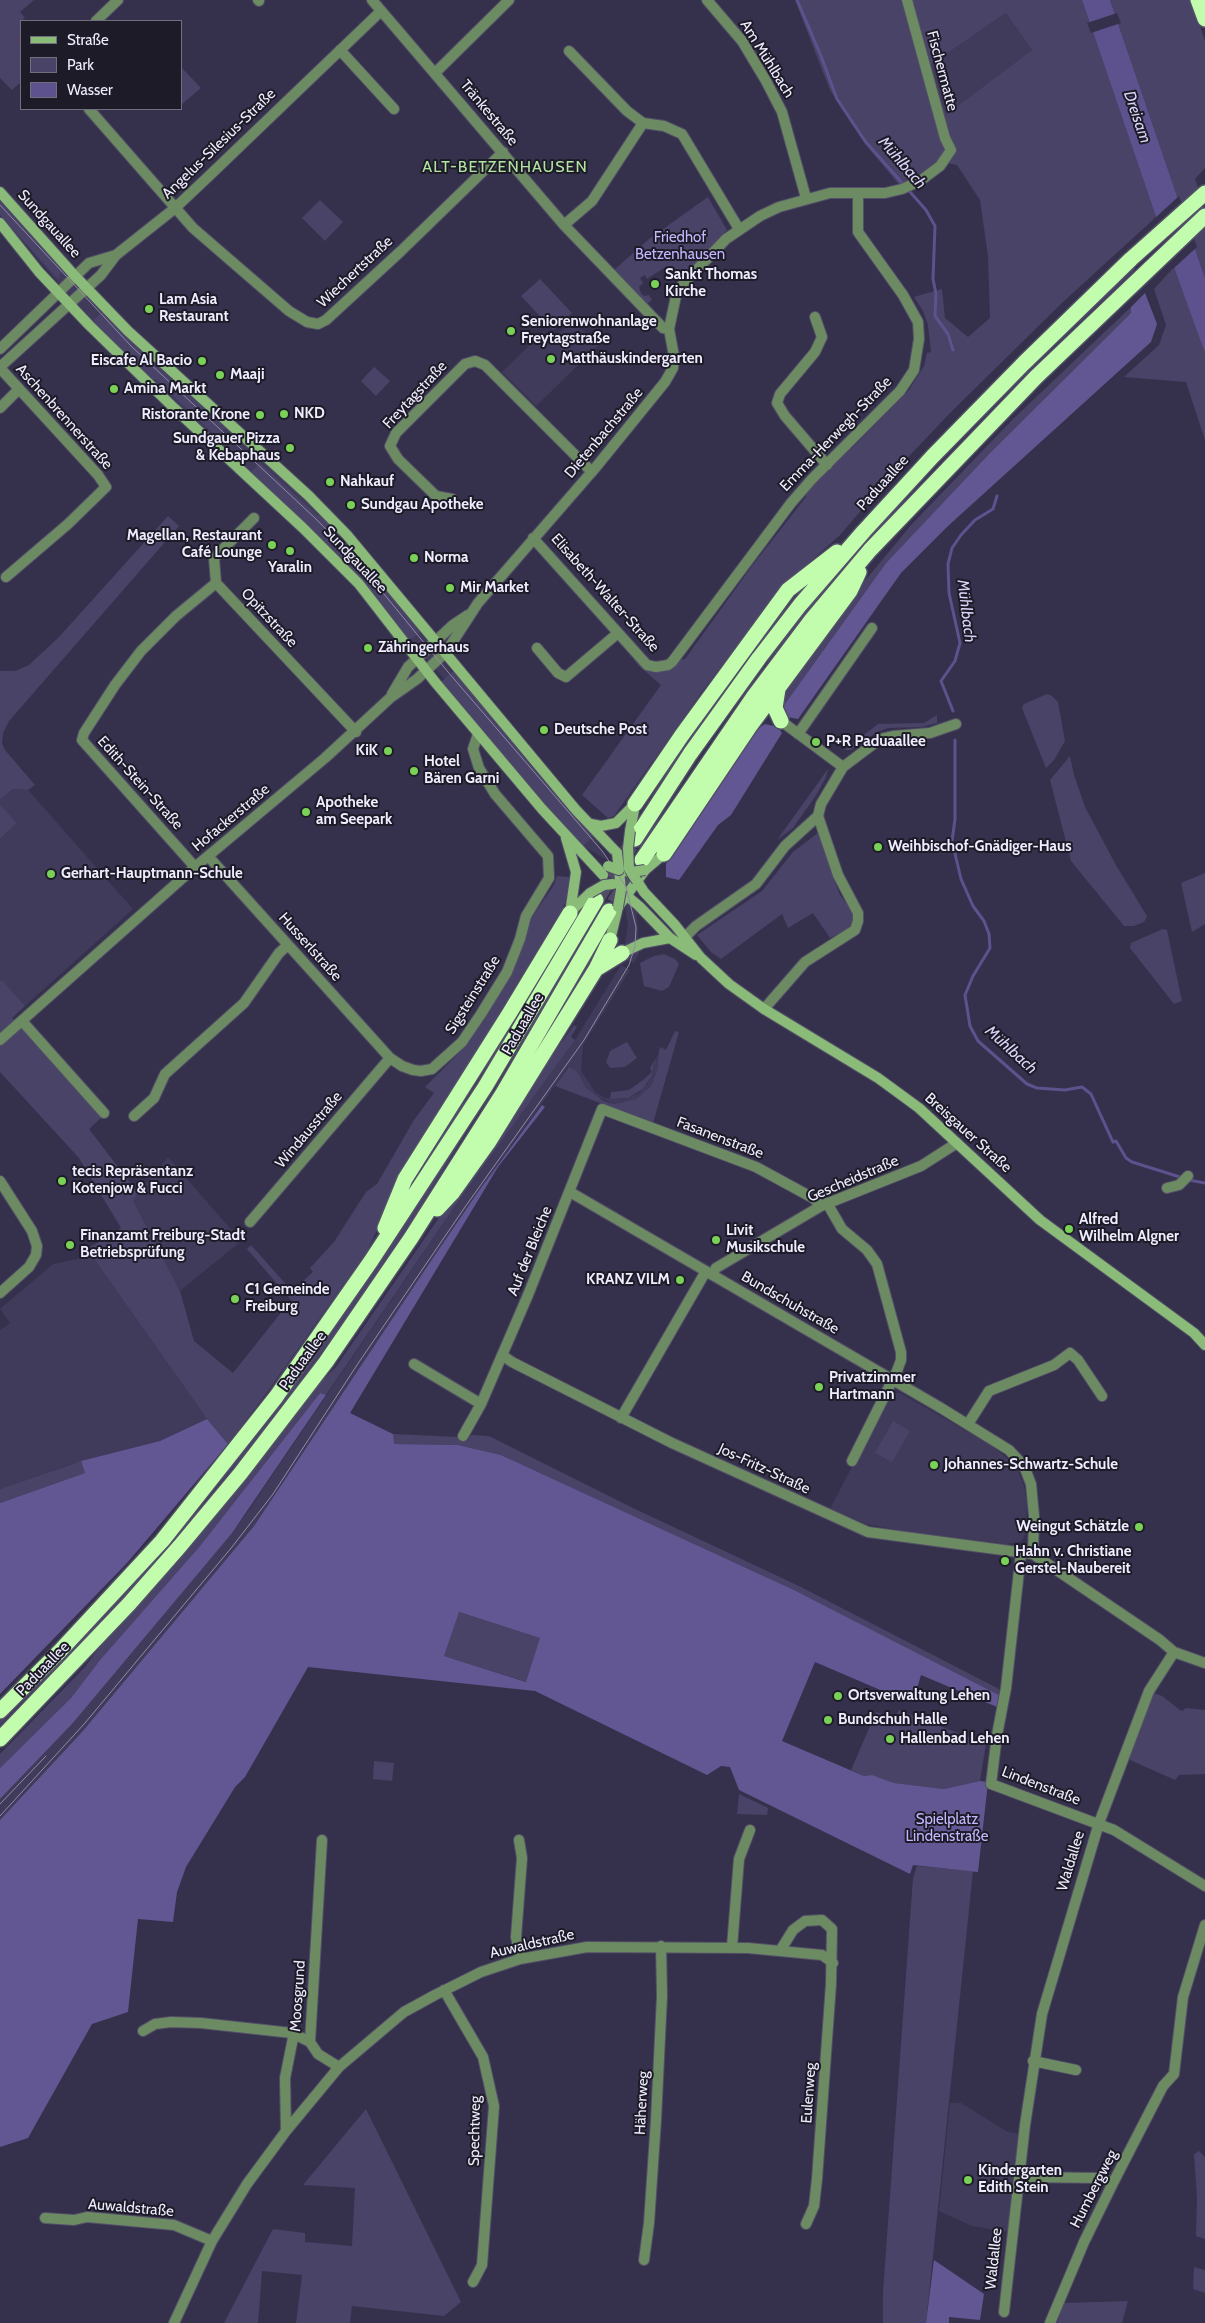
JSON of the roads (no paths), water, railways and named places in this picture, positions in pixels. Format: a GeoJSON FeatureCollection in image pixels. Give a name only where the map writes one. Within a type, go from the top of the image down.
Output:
{"type":"FeatureCollection","features":[{"type":"Feature","properties":{"kind":"highway"},"geometry":{"type":"LineString","coordinates":[[1198,0],[1205,19]]}},
{"type":"Feature","properties":{"kind":"highway","name":"Paduaallee"},"geometry":{"type":"LineString","coordinates":[[633,835],[759,658],[800,605],[864,531],[932,456],[1131,258],[1205,193]]}},
{"type":"Feature","properties":{"kind":"highway"},"geometry":{"type":"LineString","coordinates":[[651,862],[754,696],[812,619],[870,550],[1022,392],[1205,216]]}},
{"type":"Feature","properties":{"kind":"highway"},"geometry":{"type":"LineString","coordinates":[[1176,245],[1205,233]]}},
{"type":"Feature","properties":{"kind":"highway"},"geometry":{"type":"LineString","coordinates":[[635,804],[687,727],[788,590],[864,531]]}},
{"type":"Feature","properties":{"kind":"highway"},"geometry":{"type":"LineString","coordinates":[[651,862],[850,591],[870,550]]}},
{"type":"Feature","properties":{"kind":"highway"},"geometry":{"type":"LineString","coordinates":[[750,726],[762,721],[780,721],[775,708],[778,688]]}},
{"type":"Feature","properties":{"kind":"highway","name":"Paduaallee"},"geometry":{"type":"LineString","coordinates":[[0,1711],[59,1652],[162,1541],[276,1397],[372,1262],[484,1086],[593,896]]}},
{"type":"Feature","properties":{"kind":"highway"},"geometry":{"type":"LineString","coordinates":[[372,1262],[405,1179],[510,1014],[570,913]]}},
{"type":"Feature","properties":{"kind":"highway"},"geometry":{"type":"LineString","coordinates":[[411,1238],[453,1192],[488,1143],[596,969],[613,921]]}},
{"type":"Feature","properties":{"kind":"highway","name":"Paduaallee"},"geometry":{"type":"LineString","coordinates":[[0,1739],[129,1604],[240,1474],[326,1362],[411,1238],[613,921]]}},
{"type":"Feature","properties":{"kind":"highway"},"geometry":{"type":"LineString","coordinates":[[596,969],[622,953]]}},
{"type":"Feature","properties":{"kind":"street"},"geometry":{"type":"LineString","coordinates":[[97,20],[118,0]]}},
{"type":"Feature","properties":{"kind":"street","name":"Tränkestraße"},"geometry":{"type":"LineString","coordinates":[[372,0],[564,225],[663,328],[669,329]]}},
{"type":"Feature","properties":{"kind":"street"},"geometry":{"type":"LineString","coordinates":[[436,73],[509,0]]}},
{"type":"Feature","properties":{"kind":"street","name":"Am Mühlbach"},"geometry":{"type":"LineString","coordinates":[[707,0],[742,41],[782,112],[806,198]]}},
{"type":"Feature","properties":{"kind":"street","name":"Fischermatte"},"geometry":{"type":"LineString","coordinates":[[908,0],[945,138],[951,150]]}},
{"type":"Feature","properties":{"kind":"street","name":"Angelus-Silesius-Straße"},"geometry":{"type":"LineString","coordinates":[[101,275],[116,254],[174,208],[381,11]]}},
{"type":"Feature","properties":{"kind":"street"},"geometry":{"type":"LineString","coordinates":[[340,50],[394,109]]}},
{"type":"Feature","properties":{"kind":"street"},"geometry":{"type":"LineString","coordinates":[[569,51],[627,111],[643,123],[664,126],[682,134],[739,229]]}},
{"type":"Feature","properties":{"kind":"street"},"geometry":{"type":"LineString","coordinates":[[91,110],[174,208]]}},
{"type":"Feature","properties":{"kind":"street"},"geometry":{"type":"LineString","coordinates":[[564,225],[592,201],[643,123]]}},
{"type":"Feature","properties":{"kind":"street","name":"Dietenbachstraße"},"geometry":{"type":"LineString","coordinates":[[430,666],[446,652],[454,642],[469,615],[533,538],[592,472],[666,382],[672,368],[674,356],[669,329],[676,296],[683,284],[739,229],[779,207],[806,198],[830,193],[885,193],[907,188],[940,166],[951,150]]}},
{"type":"Feature","properties":{"kind":"street","name":"Wiechertstraße"},"geometry":{"type":"LineString","coordinates":[[174,208],[221,253],[289,311],[307,322],[318,324],[326,320],[401,251],[503,152]]}},
{"type":"Feature","properties":{"kind":"street","name":"Sundgauallee"},"geometry":{"type":"LineString","coordinates":[[0,192],[75,276],[162,364],[309,496],[341,528],[591,824],[617,852],[627,871]]}},
{"type":"Feature","properties":{"kind":"street","name":"Emma-Herwegh-Straße"},"geometry":{"type":"LineString","coordinates":[[656,667],[668,665],[672,662],[791,503],[900,391],[917,360],[918,322],[902,295],[858,232],[856,225],[858,193]]}},
{"type":"Feature","properties":{"kind":"street","name":"Sundgauallee"},"geometry":{"type":"LineString","coordinates":[[0,223],[68,302],[167,402],[338,562],[421,655],[478,734],[564,835],[578,850],[605,871]]}},
{"type":"Feature","properties":{"kind":"street","name":"Angelus-Silesius-Straße"},"geometry":{"type":"LineString","coordinates":[[75,276],[89,263],[116,254]]}},
{"type":"Feature","properties":{"kind":"street","name":"Aschenbrennerstraße"},"geometry":{"type":"LineString","coordinates":[[6,577],[68,524],[106,487],[98,475],[18,390],[0,368],[68,302],[101,275]]}},
{"type":"Feature","properties":{"kind":"street","name":"Sundgauallee"},"geometry":{"type":"LineString","coordinates":[[59,292],[75,276]]}},
{"type":"Feature","properties":{"kind":"street"},"geometry":{"type":"LineString","coordinates":[[0,349],[59,292]]}},
{"type":"Feature","properties":{"kind":"street"},"geometry":{"type":"LineString","coordinates":[[815,317],[822,337],[815,352],[780,394],[777,404],[827,465]]}},
{"type":"Feature","properties":{"kind":"street","name":"Freytagstraße"},"geometry":{"type":"LineString","coordinates":[[452,499],[436,496],[398,459],[390,446],[396,433],[466,364],[475,361],[485,365],[592,472]]}},
{"type":"Feature","properties":{"kind":"street"},"geometry":{"type":"LineString","coordinates":[[0,408],[18,390]]}},
{"type":"Feature","properties":{"kind":"street"},"geometry":{"type":"LineString","coordinates":[[216,583],[214,558],[254,518]]}},
{"type":"Feature","properties":{"kind":"street","name":"Elisabeth-Walter-Straße"},"geometry":{"type":"LineString","coordinates":[[533,538],[647,664],[656,667]]}},
{"type":"Feature","properties":{"kind":"street","name":"Opitzstraße"},"geometry":{"type":"LineString","coordinates":[[216,583],[356,732]]}},
{"type":"Feature","properties":{"kind":"street","name":"Edith-Stein-Straße"},"geometry":{"type":"LineString","coordinates":[[196,867],[82,740],[84,733],[115,685],[140,651],[176,616],[216,583]]}},
{"type":"Feature","properties":{"kind":"street","name":"Dietenbachstraße"},"geometry":{"type":"LineString","coordinates":[[421,655],[452,625],[469,615]]}},
{"type":"Feature","properties":{"kind":"street"},"geometry":{"type":"LineString","coordinates":[[798,734],[872,628]]}},
{"type":"Feature","properties":{"kind":"street"},"geometry":{"type":"LineString","coordinates":[[538,648],[558,673],[566,676],[618,633]]}},
{"type":"Feature","properties":{"kind":"street","name":"Hofackerstraße"},"geometry":{"type":"LineString","coordinates":[[390,698],[408,667],[421,655]]}},
{"type":"Feature","properties":{"kind":"street","name":"Hofackerstraße"},"geometry":{"type":"LineString","coordinates":[[0,1040],[208,856],[356,732],[390,698],[430,666]]}},
{"type":"Feature","properties":{"kind":"street"},"geometry":{"type":"LineString","coordinates":[[780,721],[843,767]]}},
{"type":"Feature","properties":{"kind":"street"},"geometry":{"type":"LineString","coordinates":[[764,1009],[805,962],[855,930],[858,921],[858,913],[838,875],[818,816],[821,804],[843,767],[880,739],[930,733],[956,724]]}},
{"type":"Feature","properties":{"kind":"street","name":"Sigsteinstraße"},"geometry":{"type":"LineString","coordinates":[[390,1058],[402,1066],[425,1070],[440,1064],[462,1042],[507,972],[520,939],[526,916],[549,878],[548,856],[495,794],[479,768],[473,749],[478,734]]}},
{"type":"Feature","properties":{"kind":"street"},"geometry":{"type":"LineString","coordinates":[[591,824],[601,826],[616,823],[635,804]]}},
{"type":"Feature","properties":{"kind":"street"},"geometry":{"type":"LineString","coordinates":[[632,891],[627,871],[628,848],[633,835],[635,804]]}},
{"type":"Feature","properties":{"kind":"street"},"geometry":{"type":"LineString","coordinates":[[683,941],[706,918],[756,884],[785,846],[818,816]]}},
{"type":"Feature","properties":{"kind":"street"},"geometry":{"type":"LineString","coordinates":[[564,835],[576,872],[570,913]]}},
{"type":"Feature","properties":{"kind":"street","name":"Husserlstraße"},"geometry":{"type":"LineString","coordinates":[[208,856],[390,1058]]}},
{"type":"Feature","properties":{"kind":"street"},"geometry":{"type":"LineString","coordinates":[[605,871],[627,871],[651,862]]}},
{"type":"Feature","properties":{"kind":"street"},"geometry":{"type":"LineString","coordinates":[[613,921],[651,862]]}},
{"type":"Feature","properties":{"kind":"street","name":"Breisgauer Straße"},"geometry":{"type":"LineString","coordinates":[[605,871],[632,891],[700,958],[764,1009],[878,1078],[923,1111],[1040,1220],[1194,1334],[1205,1345]]}},
{"type":"Feature","properties":{"kind":"street","name":"Breisgauer Straße"},"geometry":{"type":"LineString","coordinates":[[627,871],[632,891],[670,938],[683,941]]}},
{"type":"Feature","properties":{"kind":"street"},"geometry":{"type":"LineString","coordinates":[[570,913],[604,885],[632,891]]}},
{"type":"Feature","properties":{"kind":"street"},"geometry":{"type":"LineString","coordinates":[[622,953],[643,943],[670,938]]}},
{"type":"Feature","properties":{"kind":"street"},"geometry":{"type":"LineString","coordinates":[[134,1116],[154,1098],[165,1074],[244,1003],[279,953],[288,945]]}},
{"type":"Feature","properties":{"kind":"street"},"geometry":{"type":"LineString","coordinates":[[22,1020],[104,1113]]}},
{"type":"Feature","properties":{"kind":"street","name":"Windausstraße"},"geometry":{"type":"LineString","coordinates":[[250,1222],[390,1058]]}},
{"type":"Feature","properties":{"kind":"street","name":"Auf der Bleiche"},"geometry":{"type":"LineString","coordinates":[[463,1436],[481,1404],[502,1355],[570,1192],[571,1183],[602,1109]]}},
{"type":"Feature","properties":{"kind":"street","name":"Fasanenstraße"},"geometry":{"type":"LineString","coordinates":[[602,1109],[756,1167],[824,1205],[842,1229],[867,1250],[878,1264],[901,1352],[901,1360],[892,1380]]}},
{"type":"Feature","properties":{"kind":"street","name":"Gescheidstraße"},"geometry":{"type":"LineString","coordinates":[[621,1418],[709,1273],[824,1205],[921,1166],[957,1143]]}},
{"type":"Feature","properties":{"kind":"street"},"geometry":{"type":"LineString","coordinates":[[1167,1188],[1179,1185],[1188,1176]]}},
{"type":"Feature","properties":{"kind":"street"},"geometry":{"type":"LineString","coordinates":[[0,1181],[32,1231],[37,1246],[36,1255],[29,1267],[0,1293]]}},
{"type":"Feature","properties":{"kind":"street","name":"Bundschuhstraße"},"geometry":{"type":"LineString","coordinates":[[570,1192],[968,1424],[1009,1450],[1024,1466],[1031,1484],[1034,1516],[1033,1554]]}},
{"type":"Feature","properties":{"kind":"street"},"geometry":{"type":"LineString","coordinates":[[968,1424],[989,1391],[1054,1365],[1070,1353],[1078,1360],[1102,1396]]}},
{"type":"Feature","properties":{"kind":"street","name":"Jos-Fritz-Straße"},"geometry":{"type":"LineString","coordinates":[[502,1355],[621,1418],[825,1514],[868,1532],[1033,1554]]}},
{"type":"Feature","properties":{"kind":"street"},"geometry":{"type":"LineString","coordinates":[[414,1364],[481,1404]]}},
{"type":"Feature","properties":{"kind":"street"},"geometry":{"type":"LineString","coordinates":[[852,1461],[892,1380]]}},
{"type":"Feature","properties":{"kind":"street","name":"Lindenstraße"},"geometry":{"type":"LineString","coordinates":[[1021,1553],[1006,1688],[997,1735],[991,1784],[1099,1823],[1205,1886]]}},
{"type":"Feature","properties":{"kind":"street"},"geometry":{"type":"LineString","coordinates":[[1033,1554],[1154,1636],[1174,1652],[1205,1663]]}},
{"type":"Feature","properties":{"kind":"street","name":"Waldallee"},"geometry":{"type":"LineString","coordinates":[[1004,2312],[1033,2061],[1042,2014],[1099,1823],[1149,1691],[1174,1652]]}},
{"type":"Feature","properties":{"kind":"street"},"geometry":{"type":"LineString","coordinates":[[732,1947],[738,1859],[750,1830]]}},
{"type":"Feature","properties":{"kind":"street","name":"Moosgrund"},"geometry":{"type":"LineString","coordinates":[[143,2031],[155,2024],[171,2022],[294,2033],[310,2042],[322,1840]]}},
{"type":"Feature","properties":{"kind":"street"},"geometry":{"type":"LineString","coordinates":[[519,1840],[522,1858],[516,1937],[520,1959]]}},
{"type":"Feature","properties":{"kind":"street"},"geometry":{"type":"LineString","coordinates":[[780,1951],[799,1925],[811,1919],[822,1920],[829,1925],[834,1935],[833,1963]]}},
{"type":"Feature","properties":{"kind":"street","name":"Humbergweg"},"geometry":{"type":"LineString","coordinates":[[1050,2323],[1084,2242],[1113,2183],[1163,2086],[1174,2074],[1183,1996],[1205,1925]]}},
{"type":"Feature","properties":{"kind":"street","name":"Häherweg"},"geometry":{"type":"LineString","coordinates":[[644,2260],[649,2223],[657,2113],[662,1996],[661,1946]]}},
{"type":"Feature","properties":{"kind":"street","name":"Auwaldstraße"},"geometry":{"type":"LineString","coordinates":[[174,2323],[212,2241],[247,2184],[286,2131],[339,2067],[404,2012],[444,1990],[481,1972],[520,1959],[587,1947],[732,1947],[822,1955],[833,1963]]}},
{"type":"Feature","properties":{"kind":"street","name":"Eulenweg"},"geometry":{"type":"LineString","coordinates":[[806,2224],[814,2206],[833,1963]]}},
{"type":"Feature","properties":{"kind":"street","name":"Spechtweg"},"geometry":{"type":"LineString","coordinates":[[444,1990],[483,2057],[494,2106],[482,2265],[473,2282]]}},
{"type":"Feature","properties":{"kind":"street"},"geometry":{"type":"LineString","coordinates":[[286,2131],[285,2078],[294,2033]]}},
{"type":"Feature","properties":{"kind":"street"},"geometry":{"type":"LineString","coordinates":[[310,2042],[318,2054],[339,2067]]}},
{"type":"Feature","properties":{"kind":"street"},"geometry":{"type":"LineString","coordinates":[[1033,2061],[1076,2070]]}},
{"type":"Feature","properties":{"kind":"street"},"geometry":{"type":"LineString","coordinates":[[1020,2177],[1101,2178],[1113,2183]]}},
{"type":"Feature","properties":{"kind":"street","name":"Auwaldstraße"},"geometry":{"type":"LineString","coordinates":[[45,2218],[74,2220],[87,2217],[174,2225],[212,2241]]}},
{"type":"Feature","properties":{"kind":"water","name":"Dreisam"},"geometry":{"type":"Polygon","coordinates":[[[1082,0],[1110,0],[1205,278],[1205,353],[1156,217],[1082,0]]]}},
{"type":"Feature","properties":{"kind":"waterway","name":"Mühlbach"},"geometry":{"type":"LineString","coordinates":[[797,0],[837,99],[865,141],[926,210],[935,226],[933,279],[936,294],[935,316],[948,334],[953,350]]}},
{"type":"Feature","properties":{"kind":"waterway","name":"Mühlbach"},"geometry":{"type":"LineString","coordinates":[[953,711],[941,681],[955,661],[960,643],[949,593],[948,564],[952,548],[961,535],[975,520],[993,509],[997,496]]}},
{"type":"Feature","properties":{"kind":"waterway","name":"Mühlbach"},"geometry":{"type":"LineString","coordinates":[[955,740],[955,819],[952,841],[961,879],[973,906],[984,921],[989,934],[990,948],[973,976],[965,995],[970,1026],[978,1041],[1027,1084],[1037,1088],[1065,1090],[1082,1087],[1091,1094],[1113,1142],[1116,1141],[1126,1158],[1132,1162],[1183,1178]]}},
{"type":"Feature","properties":{"kind":"waterway","name":"Mühlbach"},"geometry":{"type":"LineString","coordinates":[[1189,1180],[1205,1183]]}},
{"type":"Feature","properties":{"kind":"tunnel"},"geometry":{"type":"LineString","coordinates":[[598,897],[634,840]]}},
{"type":"Feature","properties":{"kind":"tunnel"},"geometry":{"type":"LineString","coordinates":[[614,903],[641,862]]}},
{"type":"Feature","properties":{"kind":"tram line"},"geometry":{"type":"LineString","coordinates":[[0,205],[131,346],[317,520],[356,560],[448,672],[603,852],[626,887],[636,927],[635,946],[629,965],[584,1040],[465,1207],[357,1365],[273,1494],[232,1547],[85,1723],[0,1816]]}},
{"type":"Feature","properties":{"kind":"tram line"},"geometry":{"type":"LineString","coordinates":[[0,1804],[46,1756]]}},
{"type":"Feature","properties":{"kind":"place","name":"Sankt Thomas Kirche"},"geometry":{"type":"Point","coordinates":[655,284]}},
{"type":"Feature","properties":{"kind":"place","name":"Lam Asia Restaurant"},"geometry":{"type":"Point","coordinates":[149,309]}},
{"type":"Feature","properties":{"kind":"place","name":"Seniorenwohnanlage Freytagstraße"},"geometry":{"type":"Point","coordinates":[511,331]}},
{"type":"Feature","properties":{"kind":"place","name":"Matthäuskindergarten"},"geometry":{"type":"Point","coordinates":[551,359]}},
{"type":"Feature","properties":{"kind":"place","name":"Eiscafe Al Bacio"},"geometry":{"type":"Point","coordinates":[202,361]}},
{"type":"Feature","properties":{"kind":"place","name":"Maaji"},"geometry":{"type":"Point","coordinates":[220,375]}},
{"type":"Feature","properties":{"kind":"place","name":"Amina Markt"},"geometry":{"type":"Point","coordinates":[114,389]}},
{"type":"Feature","properties":{"kind":"place","name":"NKD"},"geometry":{"type":"Point","coordinates":[284,414]}},
{"type":"Feature","properties":{"kind":"place","name":"Ristorante Krone"},"geometry":{"type":"Point","coordinates":[260,415]}},
{"type":"Feature","properties":{"kind":"place","name":"Sundgauer Pizza & Kebaphaus"},"geometry":{"type":"Point","coordinates":[290,448]}},
{"type":"Feature","properties":{"kind":"place","name":"Nahkauf"},"geometry":{"type":"Point","coordinates":[330,482]}},
{"type":"Feature","properties":{"kind":"place","name":"Sundgau Apotheke"},"geometry":{"type":"Point","coordinates":[351,505]}},
{"type":"Feature","properties":{"kind":"place","name":"Magellan, Restaurant Café Lounge"},"geometry":{"type":"Point","coordinates":[272,545]}},
{"type":"Feature","properties":{"kind":"place","name":"Yaralin"},"geometry":{"type":"Point","coordinates":[290,551]}},
{"type":"Feature","properties":{"kind":"place","name":"Norma"},"geometry":{"type":"Point","coordinates":[414,558]}},
{"type":"Feature","properties":{"kind":"place","name":"Mir Market"},"geometry":{"type":"Point","coordinates":[450,588]}},
{"type":"Feature","properties":{"kind":"place","name":"Zähringerhaus"},"geometry":{"type":"Point","coordinates":[368,648]}},
{"type":"Feature","properties":{"kind":"place","name":"Deutsche Post"},"geometry":{"type":"Point","coordinates":[544,730]}},
{"type":"Feature","properties":{"kind":"place","name":"P+R Paduaallee"},"geometry":{"type":"Point","coordinates":[816,742]}},
{"type":"Feature","properties":{"kind":"place","name":"KiK"},"geometry":{"type":"Point","coordinates":[388,751]}},
{"type":"Feature","properties":{"kind":"place","name":"Hotel Bären Garni"},"geometry":{"type":"Point","coordinates":[414,771]}},
{"type":"Feature","properties":{"kind":"place","name":"Apotheke am Seepark"},"geometry":{"type":"Point","coordinates":[306,812]}},
{"type":"Feature","properties":{"kind":"place","name":"Weihbischof-Gnädiger-Haus"},"geometry":{"type":"Point","coordinates":[878,847]}},
{"type":"Feature","properties":{"kind":"place","name":"Gerhart-Hauptmann-Schule"},"geometry":{"type":"Point","coordinates":[51,874]}},
{"type":"Feature","properties":{"kind":"place","name":"tecis Repräsentanz Kotenjow & Fucci"},"geometry":{"type":"Point","coordinates":[62,1181]}},
{"type":"Feature","properties":{"kind":"place","name":"Alfred Wilhelm Algner"},"geometry":{"type":"Point","coordinates":[1069,1229]}},
{"type":"Feature","properties":{"kind":"place","name":"Livit Musikschule"},"geometry":{"type":"Point","coordinates":[716,1240]}},
{"type":"Feature","properties":{"kind":"place","name":"Finanzamt Freiburg-Stadt Betriebsprüfung"},"geometry":{"type":"Point","coordinates":[70,1245]}},
{"type":"Feature","properties":{"kind":"place","name":"KRANZ VILM"},"geometry":{"type":"Point","coordinates":[680,1280]}},
{"type":"Feature","properties":{"kind":"place","name":"C1 Gemeinde Freiburg"},"geometry":{"type":"Point","coordinates":[235,1299]}},
{"type":"Feature","properties":{"kind":"place","name":"Privatzimmer Hartmann"},"geometry":{"type":"Point","coordinates":[819,1387]}},
{"type":"Feature","properties":{"kind":"place","name":"Johannes-Schwartz-Schule"},"geometry":{"type":"Point","coordinates":[934,1465]}},
{"type":"Feature","properties":{"kind":"place","name":"Weingut Schätzle"},"geometry":{"type":"Point","coordinates":[1139,1527]}},
{"type":"Feature","properties":{"kind":"place","name":"Hahn v. Christiane Gerstel-Naubereit"},"geometry":{"type":"Point","coordinates":[1005,1561]}},
{"type":"Feature","properties":{"kind":"place","name":"Ortsverwaltung Lehen"},"geometry":{"type":"Point","coordinates":[838,1696]}},
{"type":"Feature","properties":{"kind":"place","name":"Bundschuh Halle"},"geometry":{"type":"Point","coordinates":[828,1720]}},
{"type":"Feature","properties":{"kind":"place","name":"Hallenbad Lehen"},"geometry":{"type":"Point","coordinates":[890,1739]}},
{"type":"Feature","properties":{"kind":"place","name":"Kindergarten Edith Stein"},"geometry":{"type":"Point","coordinates":[968,2180]}},
{"type":"Feature","properties":{"kind":"district","name":"ALT-BETZENHAUSEN"},"geometry":{"type":"Point","coordinates":[505,167]}},
{"type":"Feature","properties":{"kind":"park label","name":"Friedhof Betzenhausen"},"geometry":{"type":"Point","coordinates":[680,246]}},
{"type":"Feature","properties":{"kind":"park label","name":"Spielplatz Lindenstraße"},"geometry":{"type":"Point","coordinates":[947,1828]}}]}
